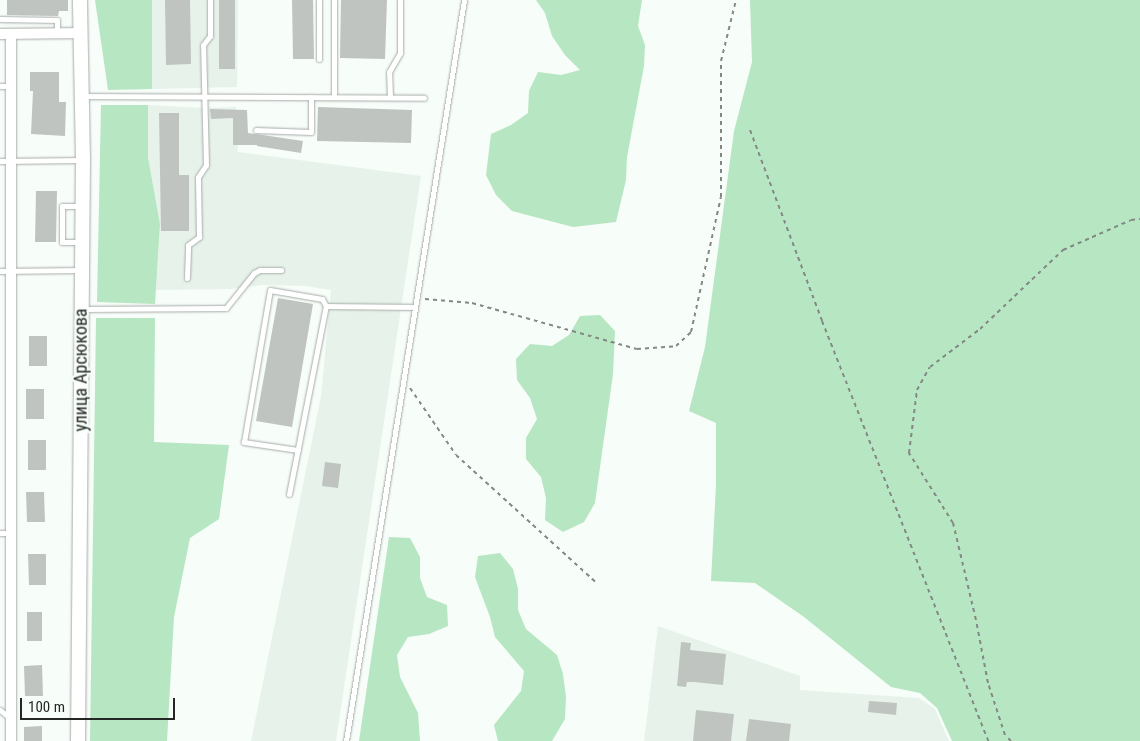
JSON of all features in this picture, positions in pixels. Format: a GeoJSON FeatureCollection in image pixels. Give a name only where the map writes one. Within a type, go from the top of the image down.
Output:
{"type":"FeatureCollection","features":[{"type":"Feature","properties":{"kind":"street","name":"улица Арсюкова"},"geometry":{"type":"LineString","coordinates":[[78,741],[83,160],[80,0]]}},
{"type":"Feature","properties":{"kind":"street"},"geometry":{"type":"LineString","coordinates":[[0,34],[82,33]]}},
{"type":"Feature","properties":{"kind":"street"},"geometry":{"type":"LineString","coordinates":[[11,34],[11,86],[5,161],[11,271],[11,741]]}},
{"type":"Feature","properties":{"kind":"lane"},"geometry":{"type":"LineString","coordinates":[[187,278],[188,245],[199,237],[198,177],[206,166],[204,45],[210,36],[210,0]]}},
{"type":"Feature","properties":{"kind":"lane"},"geometry":{"type":"LineString","coordinates":[[319,0],[319,60]]}},
{"type":"Feature","properties":{"kind":"lane"},"geometry":{"type":"LineString","coordinates":[[334,0],[334,97]]}},
{"type":"Feature","properties":{"kind":"lane"},"geometry":{"type":"LineString","coordinates":[[390,98],[389,72],[400,53],[400,0]]}},
{"type":"Feature","properties":{"kind":"lane"},"geometry":{"type":"LineString","coordinates":[[346,741],[464,0]]}},
{"type":"Feature","properties":{"kind":"lane"},"geometry":{"type":"LineString","coordinates":[[0,19],[56,20],[57,34]]}},
{"type":"Feature","properties":{"kind":"lane"},"geometry":{"type":"LineString","coordinates":[[0,86],[11,86]]}},
{"type":"Feature","properties":{"kind":"lane"},"geometry":{"type":"LineString","coordinates":[[83,96],[424,98]]}},
{"type":"Feature","properties":{"kind":"lane"},"geometry":{"type":"LineString","coordinates":[[256,130],[311,132],[311,97]]}},
{"type":"Feature","properties":{"kind":"lane"},"geometry":{"type":"LineString","coordinates":[[5,161],[83,160]]}},
{"type":"Feature","properties":{"kind":"lane"},"geometry":{"type":"LineString","coordinates":[[82,206],[62,206],[62,242],[82,242]]}},
{"type":"Feature","properties":{"kind":"lane"},"geometry":{"type":"LineString","coordinates":[[0,271],[82,270]]}},
{"type":"Feature","properties":{"kind":"lane"},"geometry":{"type":"LineString","coordinates":[[82,309],[226,308],[254,273],[260,270],[281,270]]}},
{"type":"Feature","properties":{"kind":"lane"},"geometry":{"type":"LineString","coordinates":[[289,494],[298,450],[326,306],[322,299],[270,290],[244,442],[298,450]]}},
{"type":"Feature","properties":{"kind":"lane"},"geometry":{"type":"LineString","coordinates":[[326,306],[415,307]]}},
{"type":"Feature","properties":{"kind":"lane"},"geometry":{"type":"LineString","coordinates":[[0,534],[11,533]]}},
{"type":"Feature","properties":{"kind":"lane"},"geometry":{"type":"LineString","coordinates":[[0,710],[11,719]]}},
{"type":"Feature","properties":{"kind":"path"},"geometry":{"type":"LineString","coordinates":[[417,298],[472,303],[637,349],[676,346],[691,332],[721,197],[721,61],[736,0]]}},
{"type":"Feature","properties":{"kind":"path"},"geometry":{"type":"LineString","coordinates":[[750,130],[988,741]]}},
{"type":"Feature","properties":{"kind":"path"},"geometry":{"type":"LineString","coordinates":[[1011,741],[1005,735],[988,683],[976,620],[953,523],[909,453],[917,390],[930,367],[980,329],[1063,250],[1131,220],[1140,219]]}},
{"type":"Feature","properties":{"kind":"path"},"geometry":{"type":"LineString","coordinates":[[404,380],[456,456],[598,584]]}},
{"type":"Feature","properties":{"kind":"shaded area"},"geometry":{"type":"Polygon","coordinates":[[[152,0],[238,0],[237,87],[152,89],[152,0]]]}},
{"type":"Feature","properties":{"kind":"shaded area"},"geometry":{"type":"Polygon","coordinates":[[[148,105],[205,108],[236,107],[238,152],[421,176],[336,741],[251,741],[321,396],[331,290],[306,286],[263,285],[231,289],[156,290],[160,224],[148,157],[148,105]]]}},
{"type":"Feature","properties":{"kind":"shaded area"},"geometry":{"type":"Polygon","coordinates":[[[658,626],[800,676],[800,690],[919,698],[935,709],[949,741],[644,741],[658,626]]]}},
{"type":"Feature","properties":{"kind":"green space"},"geometry":{"type":"Polygon","coordinates":[[[95,0],[152,0],[152,89],[108,90],[95,0]]]}},
{"type":"Feature","properties":{"kind":"green space"},"geometry":{"type":"Polygon","coordinates":[[[536,0],[642,0],[638,26],[645,45],[644,66],[627,157],[626,180],[616,222],[573,227],[512,211],[496,195],[486,175],[491,134],[511,125],[528,113],[529,91],[538,72],[561,75],[580,70],[565,55],[552,36],[545,13],[536,0]]]}},
{"type":"Feature","properties":{"kind":"green space"},"geometry":{"type":"Polygon","coordinates":[[[750,0],[1140,0],[1140,741],[952,741],[937,708],[920,693],[891,687],[804,617],[755,583],[711,581],[716,485],[716,423],[689,411],[705,347],[734,131],[752,62],[750,0]]]}},
{"type":"Feature","properties":{"kind":"green space"},"geometry":{"type":"Polygon","coordinates":[[[101,105],[148,105],[148,157],[160,224],[155,304],[97,302],[101,105]]]}},
{"type":"Feature","properties":{"kind":"green space"},"geometry":{"type":"Polygon","coordinates":[[[600,315],[615,331],[613,374],[595,503],[584,522],[563,532],[545,520],[546,498],[541,477],[526,459],[526,438],[537,419],[530,398],[517,380],[516,359],[530,344],[552,346],[569,335],[580,316],[600,315]]]}},
{"type":"Feature","properties":{"kind":"green space"},"geometry":{"type":"Polygon","coordinates":[[[96,318],[155,318],[154,442],[229,445],[219,519],[190,538],[174,617],[167,741],[90,741],[96,318]]]}},
{"type":"Feature","properties":{"kind":"green space"},"geometry":{"type":"Polygon","coordinates":[[[389,537],[410,538],[420,557],[420,578],[427,597],[447,605],[448,626],[429,634],[408,637],[397,655],[400,677],[418,713],[420,741],[359,741],[389,537]]]}},
{"type":"Feature","properties":{"kind":"green space"},"geometry":{"type":"Polygon","coordinates":[[[500,553],[513,569],[518,589],[518,610],[526,629],[557,655],[563,674],[566,697],[565,719],[552,741],[498,741],[494,725],[521,691],[524,671],[495,637],[490,617],[475,577],[478,556],[500,553]]]}},
{"type":"Feature","properties":{"kind":"building"},"geometry":{"type":"Polygon","coordinates":[[[7,0],[68,0],[68,11],[59,11],[58,16],[7,15],[7,0]]]}},
{"type":"Feature","properties":{"kind":"building"},"geometry":{"type":"Polygon","coordinates":[[[165,0],[190,0],[191,64],[166,65],[165,0]]]}},
{"type":"Feature","properties":{"kind":"building"},"geometry":{"type":"Polygon","coordinates":[[[219,0],[235,0],[235,69],[219,69],[219,0]]]}},
{"type":"Feature","properties":{"kind":"building"},"geometry":{"type":"Polygon","coordinates":[[[292,0],[313,0],[314,59],[293,59],[292,0]]]}},
{"type":"Feature","properties":{"kind":"building"},"geometry":{"type":"Polygon","coordinates":[[[341,0],[387,0],[385,59],[340,58],[341,0]]]}},
{"type":"Feature","properties":{"kind":"building"},"geometry":{"type":"Polygon","coordinates":[[[30,72],[59,72],[59,102],[66,102],[65,136],[31,134],[33,91],[30,91],[30,72]]]}},
{"type":"Feature","properties":{"kind":"building"},"geometry":{"type":"Polygon","coordinates":[[[318,107],[412,110],[411,143],[317,141],[318,107]]]}},
{"type":"Feature","properties":{"kind":"building"},"geometry":{"type":"Polygon","coordinates":[[[210,109],[247,110],[248,133],[303,141],[301,153],[257,145],[233,145],[233,118],[211,119],[210,109]]]}},
{"type":"Feature","properties":{"kind":"building"},"geometry":{"type":"Polygon","coordinates":[[[159,113],[179,113],[179,175],[189,175],[189,231],[161,231],[159,113]]]}},
{"type":"Feature","properties":{"kind":"building"},"geometry":{"type":"Polygon","coordinates":[[[36,191],[57,191],[56,242],[35,242],[36,191]]]}},
{"type":"Feature","properties":{"kind":"building"},"geometry":{"type":"Polygon","coordinates":[[[278,298],[313,304],[292,427],[256,421],[278,298]]]}},
{"type":"Feature","properties":{"kind":"building"},"geometry":{"type":"Polygon","coordinates":[[[29,336],[47,336],[47,366],[29,366],[29,336]]]}},
{"type":"Feature","properties":{"kind":"building"},"geometry":{"type":"Polygon","coordinates":[[[26,389],[44,389],[44,419],[26,419],[26,389]]]}},
{"type":"Feature","properties":{"kind":"building"},"geometry":{"type":"Polygon","coordinates":[[[28,440],[46,440],[46,470],[28,470],[28,440]]]}},
{"type":"Feature","properties":{"kind":"building"},"geometry":{"type":"Polygon","coordinates":[[[325,462],[341,464],[338,488],[322,486],[325,462]]]}},
{"type":"Feature","properties":{"kind":"building"},"geometry":{"type":"Polygon","coordinates":[[[26,492],[44,492],[45,522],[27,522],[26,492]]]}},
{"type":"Feature","properties":{"kind":"building"},"geometry":{"type":"Polygon","coordinates":[[[28,554],[46,554],[46,585],[29,585],[28,554]]]}},
{"type":"Feature","properties":{"kind":"building"},"geometry":{"type":"Polygon","coordinates":[[[27,612],[42,612],[42,641],[27,641],[27,612]]]}},
{"type":"Feature","properties":{"kind":"building"},"geometry":{"type":"Polygon","coordinates":[[[681,642],[691,643],[690,650],[726,654],[723,685],[687,682],[686,687],[677,686],[681,642]]]}},
{"type":"Feature","properties":{"kind":"building"},"geometry":{"type":"Polygon","coordinates":[[[42,665],[43,696],[25,696],[24,666],[42,665]]]}},
{"type":"Feature","properties":{"kind":"building"},"geometry":{"type":"Polygon","coordinates":[[[869,701],[897,703],[896,715],[868,712],[869,701]]]}},
{"type":"Feature","properties":{"kind":"building"},"geometry":{"type":"Polygon","coordinates":[[[696,710],[734,714],[731,741],[693,741],[696,710]]]}},
{"type":"Feature","properties":{"kind":"building"},"geometry":{"type":"Polygon","coordinates":[[[749,719],[791,724],[789,741],[746,741],[749,719]]]}},
{"type":"Feature","properties":{"kind":"building"},"geometry":{"type":"Polygon","coordinates":[[[42,726],[42,741],[24,741],[24,727],[42,726]]]}}]}
